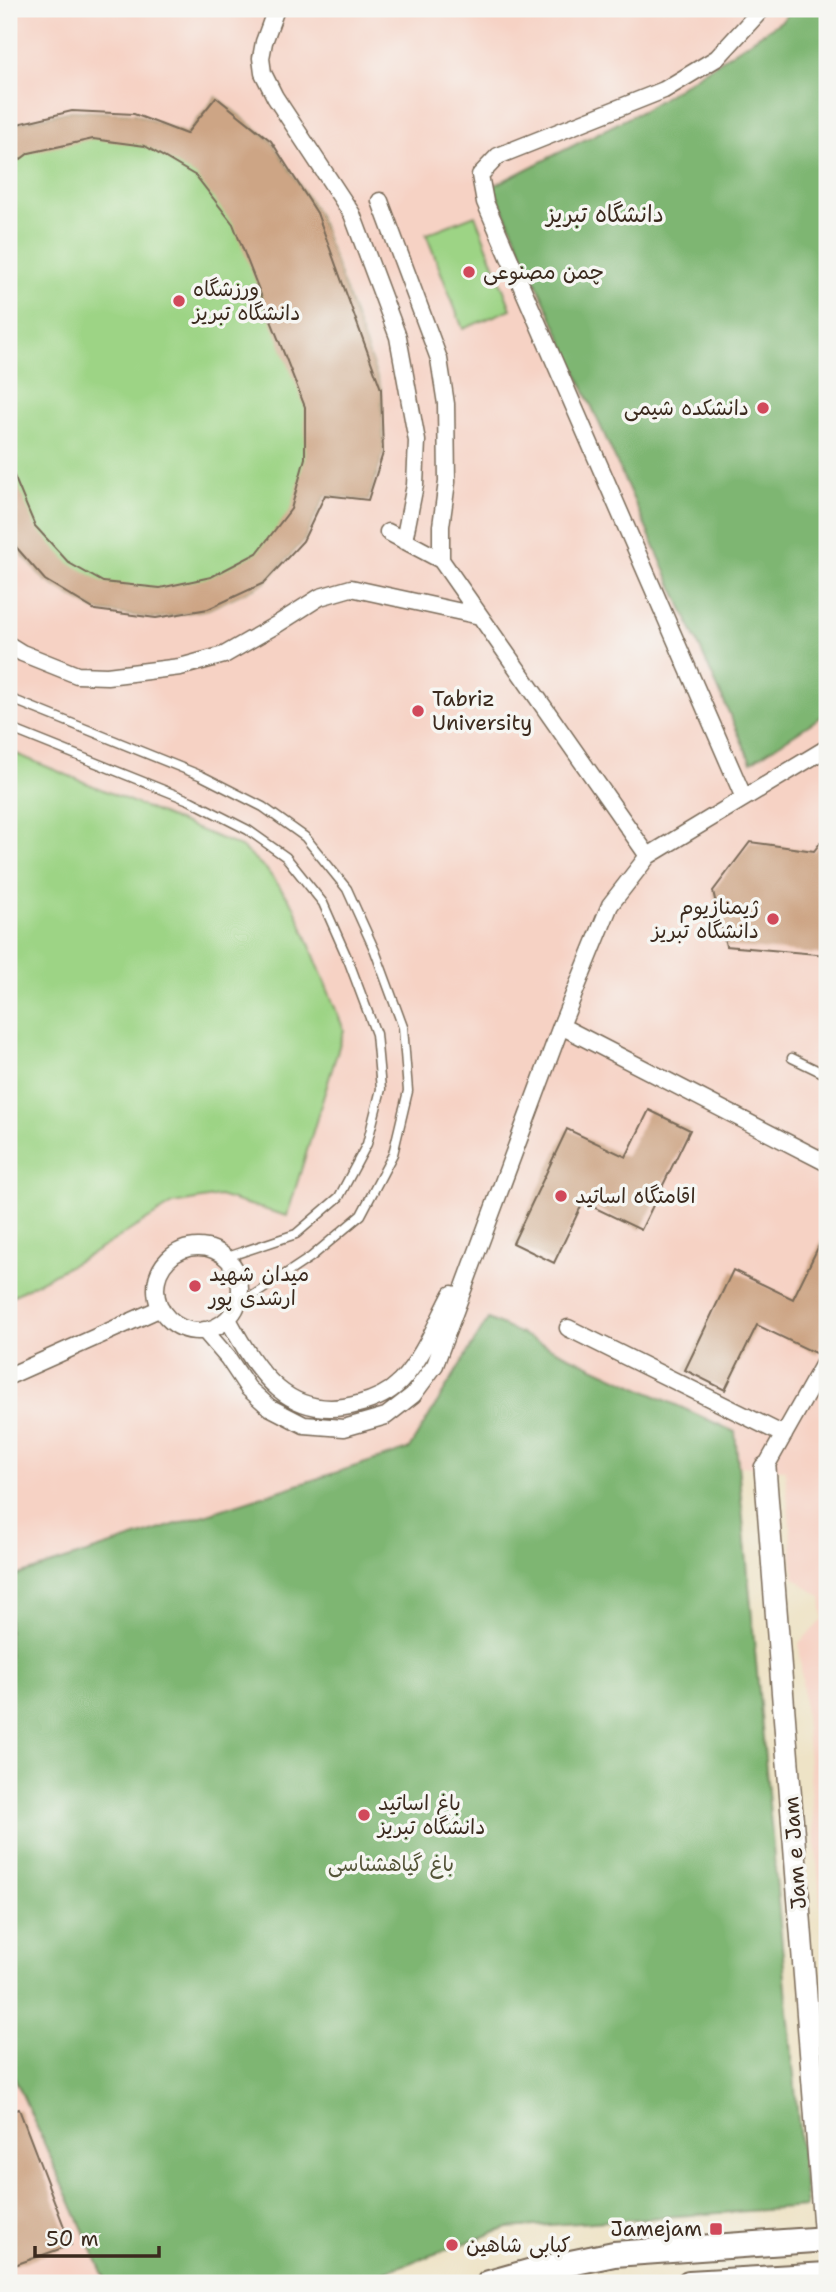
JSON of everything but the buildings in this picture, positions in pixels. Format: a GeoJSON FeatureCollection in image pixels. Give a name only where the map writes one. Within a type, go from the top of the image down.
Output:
{"type":"FeatureCollection","features":[{"type":"Feature","properties":{"kind":"main road"},"geometry":{"type":"LineString","coordinates":[[489,2283],[614,2254],[826,2239]]}},
{"type":"Feature","properties":{"kind":"main road"},"geometry":{"type":"LineString","coordinates":[[688,2283],[827,2275]]}},
{"type":"Feature","properties":{"kind":"street"},"geometry":{"type":"LineString","coordinates":[[276,9],[264,42],[261,58],[263,73],[275,97],[352,214],[398,337],[417,441],[415,485],[404,541]]}},
{"type":"Feature","properties":{"kind":"street"},"geometry":{"type":"LineString","coordinates":[[744,798],[485,202],[480,175],[498,156],[664,90],[717,58],[762,9]]}},
{"type":"Feature","properties":{"kind":"street"},"geometry":{"type":"LineString","coordinates":[[380,201],[441,371],[446,404],[447,482],[441,526],[441,560]]}},
{"type":"Feature","properties":{"kind":"street"},"geometry":{"type":"LineString","coordinates":[[388,533],[441,560],[648,856]]}},
{"type":"Feature","properties":{"kind":"street"},"geometry":{"type":"LineString","coordinates":[[9,645],[77,675],[107,676],[180,667],[224,655],[320,597],[352,588],[480,616]]}},
{"type":"Feature","properties":{"kind":"street"},"geometry":{"type":"LineString","coordinates":[[204,1331],[228,1357],[248,1388],[269,1407],[304,1425],[344,1428],[386,1416],[413,1395],[435,1365],[561,1026],[610,905],[648,856],[827,748]]}},
{"type":"Feature","properties":{"kind":"street"},"geometry":{"type":"LineString","coordinates":[[561,1026],[827,1163]]}},
{"type":"Feature","properties":{"kind":"street"},"geometry":{"type":"LineString","coordinates":[[232,1313],[263,1376],[279,1392],[309,1407],[342,1409],[377,1399],[400,1382],[418,1356],[479,1246]]}},
{"type":"Feature","properties":{"kind":"street"},"geometry":{"type":"LineString","coordinates":[[190,1247],[216,1250],[227,1257],[239,1280],[240,1294],[232,1313],[216,1327],[204,1331],[179,1326],[168,1318],[161,1308],[156,1283],[160,1270],[178,1252],[190,1247]]}},
{"type":"Feature","properties":{"kind":"street"},"geometry":{"type":"LineString","coordinates":[[9,1376],[161,1308]]}},
{"type":"Feature","properties":{"kind":"street"},"geometry":{"type":"LineString","coordinates":[[568,1328],[783,1435]]}},
{"type":"Feature","properties":{"kind":"street"},"geometry":{"type":"LineString","coordinates":[[765,1468],[827,1358]]}},
{"type":"Feature","properties":{"kind":"street","name":"Jam e Jam"},"geometry":{"type":"LineString","coordinates":[[765,1468],[826,2239]]}},
{"type":"Feature","properties":{"kind":"lane"},"geometry":{"type":"LineString","coordinates":[[9,698],[202,776],[263,807],[305,837],[347,889],[403,1027],[408,1091],[393,1154],[361,1214],[311,1257],[232,1313]]}},
{"type":"Feature","properties":{"kind":"lane"},"geometry":{"type":"LineString","coordinates":[[9,728],[191,801],[248,830],[286,857],[323,903],[349,961],[376,1034],[381,1089],[367,1144],[339,1197],[296,1234],[227,1257]]}},
{"type":"Feature","properties":{"kind":"lane"},"geometry":{"type":"LineString","coordinates":[[792,1058],[827,1075]]}},
{"type":"Feature","properties":{"kind":"shaded area","name":"Tabriz University"},"geometry":{"type":"Polygon","coordinates":[[[9,9],[827,9],[827,1985],[799,1643],[823,1619],[821,1597],[794,1578],[785,1470],[739,1466],[806,2207],[508,2228],[353,2283],[9,2283],[9,9]]]}},
{"type":"Feature","properties":{"kind":"green space"},"geometry":{"type":"Polygon","coordinates":[[[792,9],[827,9],[827,713],[751,762],[493,186],[644,110],[783,20],[792,9]]]}},
{"type":"Feature","properties":{"kind":"green space","name":"ورزشگاه دانشگاه تبریز"},"geometry":{"type":"Polygon","coordinates":[[[216,97],[271,141],[317,213],[381,389],[383,453],[368,500],[325,495],[303,541],[264,583],[208,609],[156,618],[95,610],[45,580],[9,539],[9,126],[72,111],[134,114],[186,134],[216,97]]]}},
{"type":"Feature","properties":{"kind":"green space","name":"چمن مصنوعی"},"geometry":{"type":"Polygon","coordinates":[[[475,215],[511,309],[463,329],[426,234],[475,215]]]}},
{"type":"Feature","properties":{"kind":"green space"},"geometry":{"type":"Polygon","coordinates":[[[9,751],[241,847],[266,869],[294,906],[344,1030],[287,1216],[219,1196],[173,1204],[95,1252],[9,1298],[9,751]]]}},
{"type":"Feature","properties":{"kind":"green space","name":"باغ گیاهشناسی"},"geometry":{"type":"Polygon","coordinates":[[[488,1319],[735,1432],[806,2207],[508,2228],[353,2283],[107,2283],[9,2065],[9,1578],[409,1449],[488,1319]]]}},
{"type":"Feature","properties":{"kind":"place","name":"چمن مصنوعی"},"geometry":{"type":"Point","coordinates":[469,272]}},
{"type":"Feature","properties":{"kind":"place","name":"ورزشگاه دانشگاه تبریز"},"geometry":{"type":"Point","coordinates":[179,301]}},
{"type":"Feature","properties":{"kind":"place","name":"دانشکده شیمی"},"geometry":{"type":"Point","coordinates":[763,408]}},
{"type":"Feature","properties":{"kind":"place","name":"Tabriz University"},"geometry":{"type":"Point","coordinates":[418,711]}},
{"type":"Feature","properties":{"kind":"place","name":"ژیمنازیوم دانشگاه تبریز"},"geometry":{"type":"Point","coordinates":[773,919]}},
{"type":"Feature","properties":{"kind":"place","name":"اقامتگاه اساتید"},"geometry":{"type":"Point","coordinates":[561,1196]}},
{"type":"Feature","properties":{"kind":"place","name":"میدان شهید ارشدی پور"},"geometry":{"type":"Point","coordinates":[195,1286]}},
{"type":"Feature","properties":{"kind":"place","name":"باغ اساتید دانشگاه تبریز"},"geometry":{"type":"Point","coordinates":[364,1815]}},
{"type":"Feature","properties":{"kind":"place","name":"Jamejam"},"geometry":{"type":"Point","coordinates":[716,2229]}},
{"type":"Feature","properties":{"kind":"place","name":"کبابی شاهین"},"geometry":{"type":"Point","coordinates":[452,2245]}},
{"type":"Feature","properties":{"kind":"district","name":"دانشگاه تبریز"},"geometry":{"type":"Point","coordinates":[605,214]}}]}
